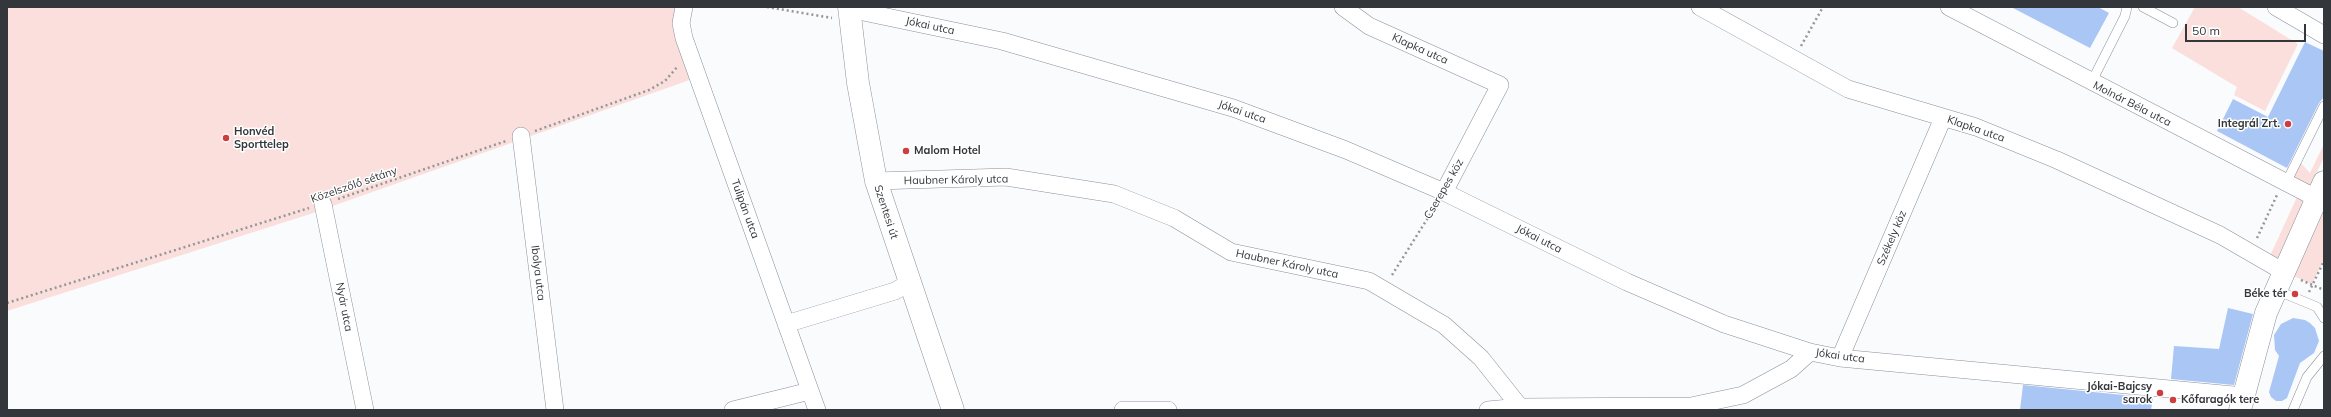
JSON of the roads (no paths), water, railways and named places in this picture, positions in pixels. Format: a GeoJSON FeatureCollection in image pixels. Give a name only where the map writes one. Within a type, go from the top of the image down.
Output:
{"type":"FeatureCollection","features":[{"type":"Feature","properties":{"kind":"street","name":"Tulipán utca"},"geometry":{"type":"LineString","coordinates":[[684,7],[681,23],[688,51],[817,410]]}},
{"type":"Feature","properties":{"kind":"street","name":"Klapka utca"},"geometry":{"type":"LineString","coordinates":[[1343,7],[1369,26],[1500,85]]}},
{"type":"Feature","properties":{"kind":"street","name":"Klapka utca"},"geometry":{"type":"LineString","coordinates":[[1700,7],[1848,89],[1976,127],[2057,160],[2220,235],[2252,253],[2280,281]]}},
{"type":"Feature","properties":{"kind":"street","name":"Molnár Béla utca"},"geometry":{"type":"LineString","coordinates":[[1949,7],[2091,83],[2285,183],[2322,186]]}},
{"type":"Feature","properties":{"kind":"street"},"geometry":{"type":"LineString","coordinates":[[2276,7],[2324,35]]}},
{"type":"Feature","properties":{"kind":"street","name":"Szentesi út"},"geometry":{"type":"LineString","coordinates":[[846,11],[876,181],[908,283],[952,410]]}},
{"type":"Feature","properties":{"kind":"street","name":"Jókai utca"},"geometry":{"type":"LineString","coordinates":[[846,11],[1002,41],[1233,108],[1346,150],[1444,192],[1626,282],[1724,324],[1810,352],[1840,358],[2242,403]]}},
{"type":"Feature","properties":{"kind":"street","name":"Cserepes köz"},"geometry":{"type":"LineString","coordinates":[[1444,192],[1500,85]]}},
{"type":"Feature","properties":{"kind":"street","name":"Székely köz"},"geometry":{"type":"LineString","coordinates":[[1840,358],[1943,118]]}},
{"type":"Feature","properties":{"kind":"street","name":"Ibolya utca"},"geometry":{"type":"LineString","coordinates":[[521,136],[555,410]]}},
{"type":"Feature","properties":{"kind":"street","name":"Haubner Károly utca"},"geometry":{"type":"LineString","coordinates":[[876,181],[1006,177],[1114,194],[1174,218],[1231,252],[1369,281],[1444,325],[1481,358],[1520,407]]}},
{"type":"Feature","properties":{"kind":"street"},"geometry":{"type":"LineString","coordinates":[[2242,403],[2266,313],[2322,186]]}},
{"type":"Feature","properties":{"kind":"street","name":"Nyár utca"},"geometry":{"type":"LineString","coordinates":[[323,204],[365,410]]}},
{"type":"Feature","properties":{"kind":"street"},"geometry":{"type":"LineString","coordinates":[[786,324],[895,290],[908,283]]}},
{"type":"Feature","properties":{"kind":"street"},"geometry":{"type":"LineString","coordinates":[[1488,410],[1520,407],[1711,406],[1743,395],[1791,369],[1810,352]]}},
{"type":"Feature","properties":{"kind":"street"},"geometry":{"type":"LineString","coordinates":[[733,410],[810,391]]}},
{"type":"Feature","properties":{"kind":"street"},"geometry":{"type":"LineString","coordinates":[[1123,410],[1168,410]]}},
{"type":"Feature","properties":{"kind":"lane"},"geometry":{"type":"LineString","coordinates":[[2091,83],[2125,16],[2127,7]]}},
{"type":"Feature","properties":{"kind":"lane"},"geometry":{"type":"LineString","coordinates":[[2143,7],[2173,23]]}},
{"type":"Feature","properties":{"kind":"lane"},"geometry":{"type":"LineString","coordinates":[[2285,183],[2324,106]]}},
{"type":"Feature","properties":{"kind":"lane"},"geometry":{"type":"LineString","coordinates":[[2280,281],[2318,307],[2324,318]]}},
{"type":"Feature","properties":{"kind":"lane"},"geometry":{"type":"LineString","coordinates":[[2293,410],[2307,377],[2324,356]]}},
{"type":"Feature","properties":{"kind":"place","name":"Integrál Zrt."},"geometry":{"type":"Point","coordinates":[2288,124]}},
{"type":"Feature","properties":{"kind":"place","name":"Honvéd Sporttelep"},"geometry":{"type":"Point","coordinates":[226,138]}},
{"type":"Feature","properties":{"kind":"place","name":"Malom Hotel"},"geometry":{"type":"Point","coordinates":[906,151]}},
{"type":"Feature","properties":{"kind":"place","name":"Béke tér"},"geometry":{"type":"Point","coordinates":[2295,294]}},
{"type":"Feature","properties":{"kind":"place","name":"Jókai-Bajcsy sarok"},"geometry":{"type":"Point","coordinates":[2160,393]}},
{"type":"Feature","properties":{"kind":"place","name":"Kőfaragók tere"},"geometry":{"type":"Point","coordinates":[2173,400]}}]}
